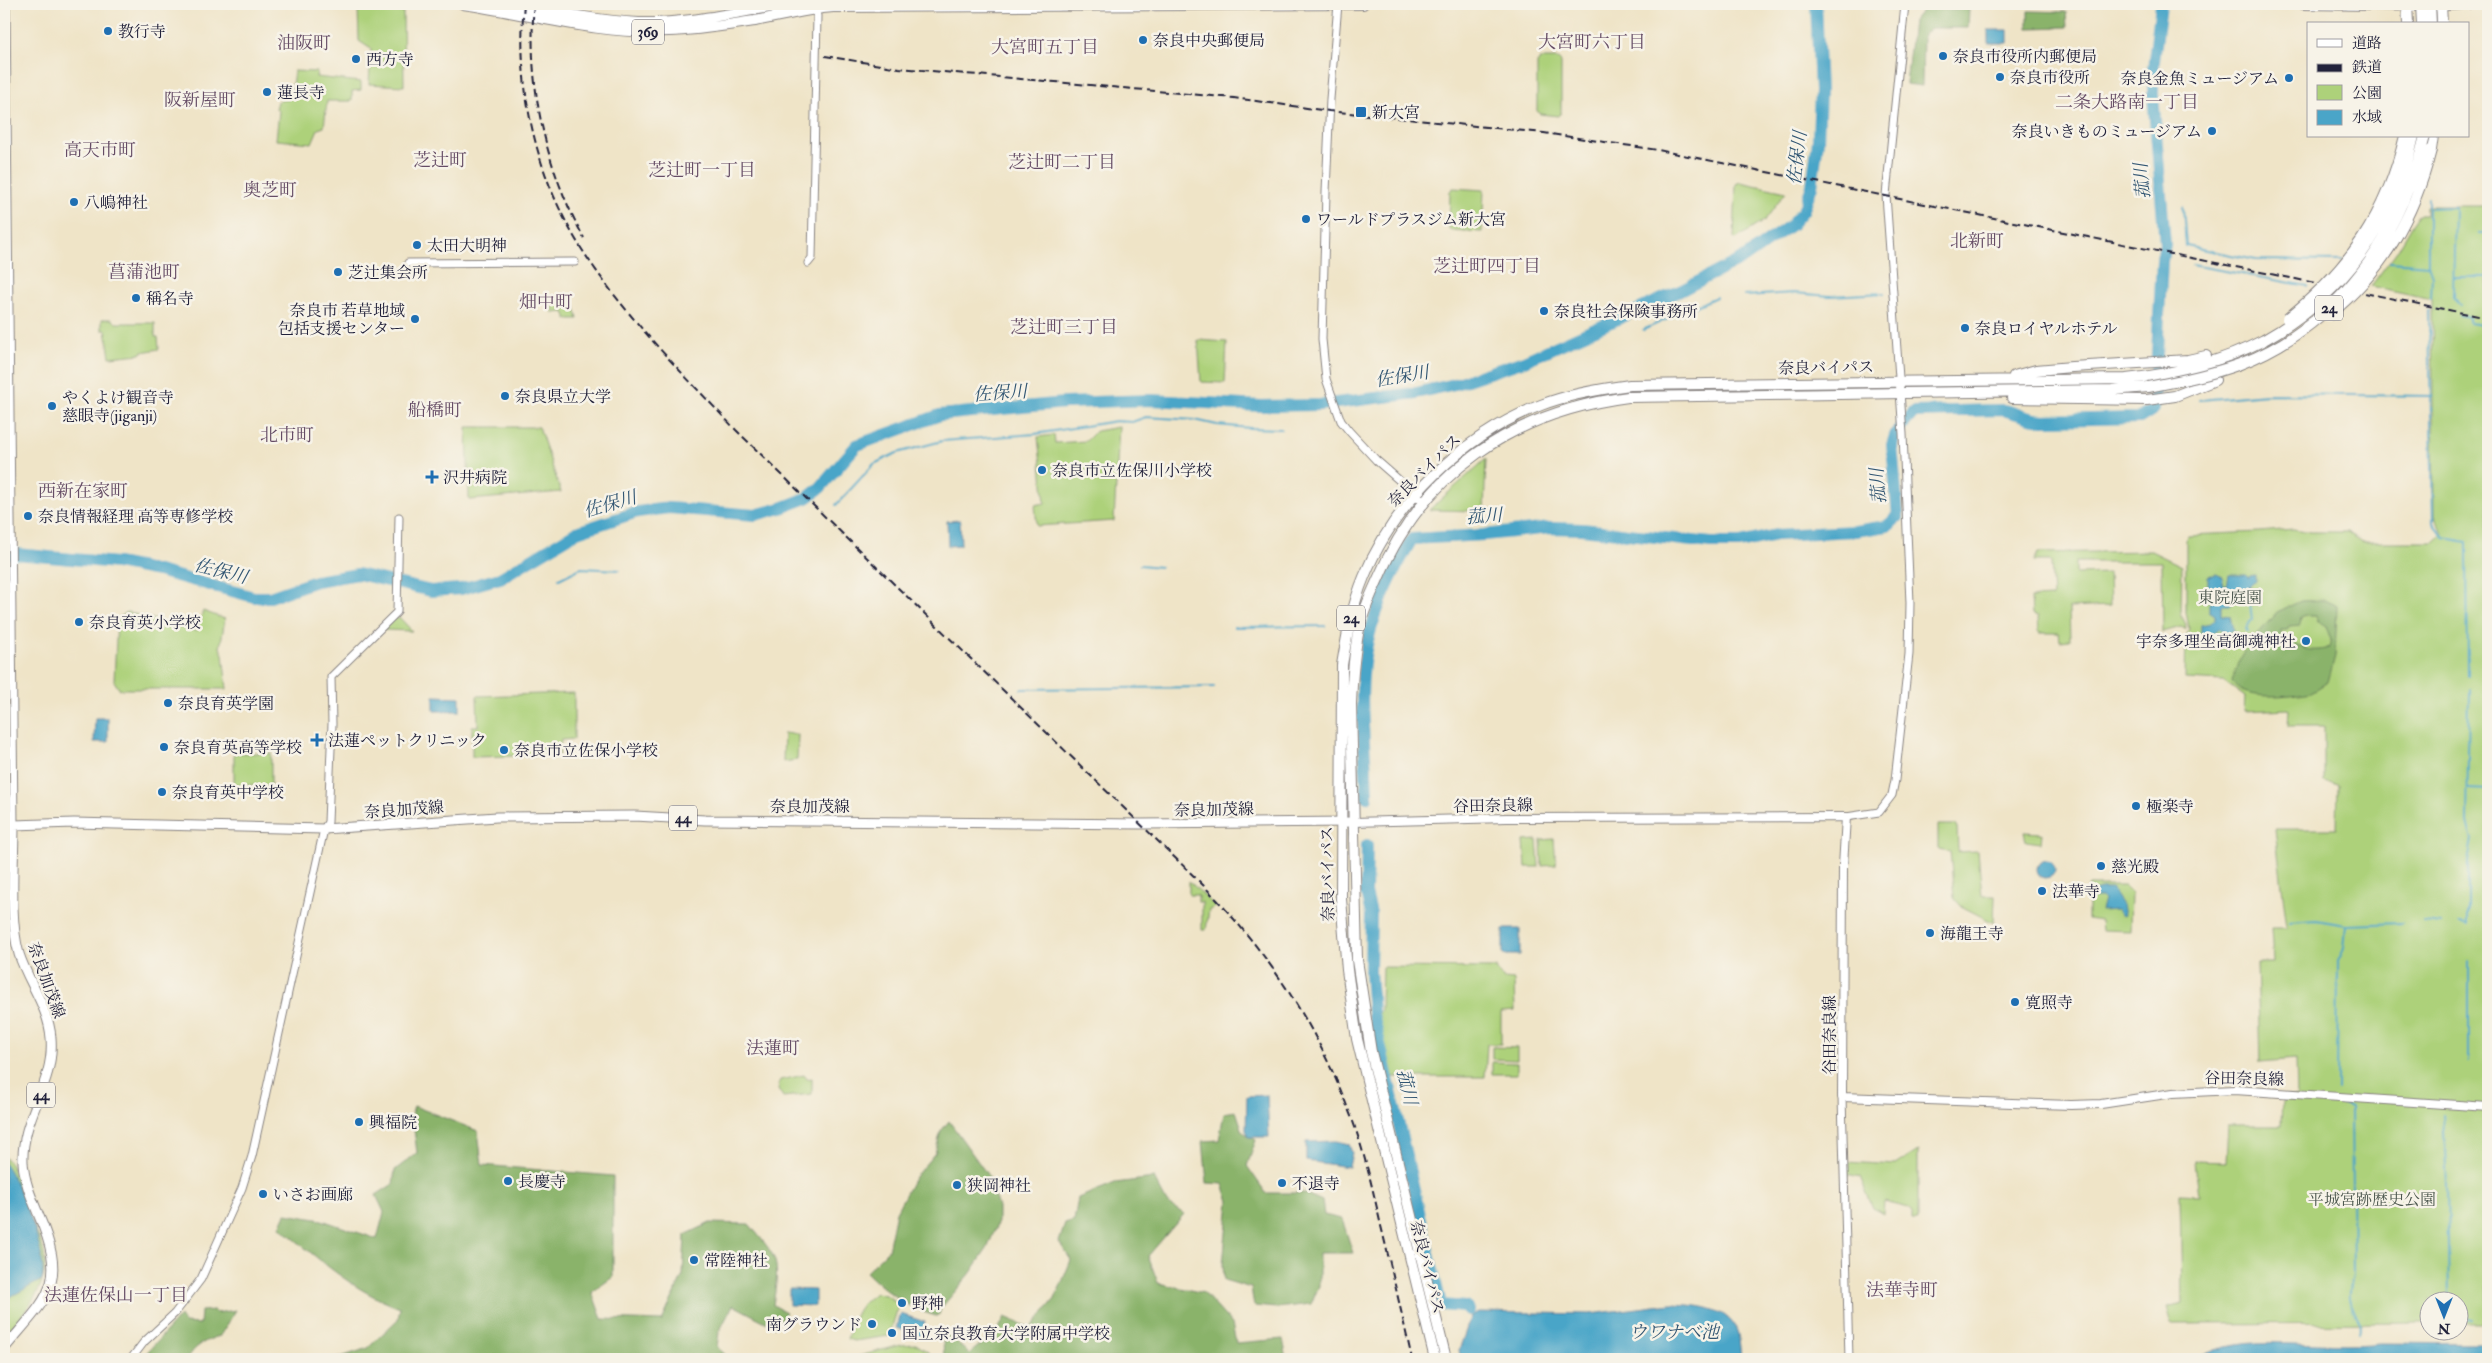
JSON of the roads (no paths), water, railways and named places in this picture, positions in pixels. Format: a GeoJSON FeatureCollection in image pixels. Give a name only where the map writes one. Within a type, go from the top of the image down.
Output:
{"type":"FeatureCollection","features":[{"type":"Feature","properties":{"kind":"highway","name":"369"},"geometry":{"type":"LineString","coordinates":[[462,4],[482,5],[577,26],[641,32],[697,29],[756,21],[814,6],[1363,4]]}},
{"type":"Feature","properties":{"kind":"highway","name":"369"},"geometry":{"type":"LineString","coordinates":[[514,4],[583,17],[640,23],[696,19],[787,4]]}},
{"type":"Feature","properties":{"kind":"highway"},"geometry":{"type":"LineString","coordinates":[[2303,4],[2441,5],[2442,22]]}},
{"type":"Feature","properties":{"kind":"highway"},"geometry":{"type":"LineString","coordinates":[[2421,4],[2422,22]]}},
{"type":"Feature","properties":{"kind":"highway"},"geometry":{"type":"LineString","coordinates":[[2430,4],[2431,22]]}},
{"type":"Feature","properties":{"kind":"highway"},"geometry":{"type":"LineString","coordinates":[[2407,5],[2408,22]]}},
{"type":"Feature","properties":{"kind":"highway","name":"24"},"geometry":{"type":"LineString","coordinates":[[2264,340],[2304,306],[2362,242],[2382,205],[2398,163],[2404,138]]}},
{"type":"Feature","properties":{"kind":"highway","name":"奈良バイパス"},"geometry":{"type":"LineString","coordinates":[[1435,1359],[1357,1039],[1347,970],[1341,899],[1340,699],[1342,665],[1347,632],[1362,582],[1377,550],[1394,521],[1486,446],[1509,433],[1560,410],[1593,401],[1628,396],[2112,390],[2148,382],[2223,360],[2264,340],[2304,315],[2326,296],[2358,261],[2376,235],[2389,209],[2402,180],[2413,138]]}},
{"type":"Feature","properties":{"kind":"highway","name":"奈良バイパス"},"geometry":{"type":"LineString","coordinates":[[1446,1359],[1370,1052],[1357,960],[1351,704],[1353,669],[1364,613],[1391,549],[1420,499],[1455,456],[1488,431],[1542,405],[1596,390],[1630,385],[1899,380],[2148,382],[2199,377],[2241,363],[2265,352],[2314,321],[2360,275],[2372,259],[2404,203],[2415,175],[2424,138]]}},
{"type":"Feature","properties":{"kind":"highway"},"geometry":{"type":"LineString","coordinates":[[2265,352],[2302,337],[2349,300],[2367,280],[2405,223],[2433,138]]}},
{"type":"Feature","properties":{"kind":"highway"},"geometry":{"type":"LineString","coordinates":[[1996,380],[2036,370],[2188,360],[2206,356]]}},
{"type":"Feature","properties":{"kind":"highway"},"geometry":{"type":"LineString","coordinates":[[1966,392],[1987,397],[2044,400],[2147,400],[2175,396],[2215,380]]}},
{"type":"Feature","properties":{"kind":"main road"},"geometry":{"type":"LineString","coordinates":[[2441,5],[2470,4]]}},
{"type":"Feature","properties":{"kind":"main road","name":"奈良加茂線"},"geometry":{"type":"LineString","coordinates":[[4,1349],[39,1307],[50,1286],[54,1268],[50,1244],[30,1195],[23,1163],[28,1124],[49,1075],[52,1038],[47,1017],[19,952],[15,915],[14,825],[74,823],[324,829],[497,818],[619,816],[735,820],[1141,824],[1353,822]]}},
{"type":"Feature","properties":{"kind":"main road","name":"谷田奈良線"},"geometry":{"type":"LineString","coordinates":[[1353,822],[1507,818],[1846,817],[1843,866],[1842,1097],[2072,1105],[2173,1093],[2236,1090],[2488,1107]]}},
{"type":"Feature","properties":{"kind":"main road"},"geometry":{"type":"LineString","coordinates":[[4,824],[14,825]]}},
{"type":"Feature","properties":{"kind":"street"},"geometry":{"type":"LineString","coordinates":[[6,4],[14,825]]}},
{"type":"Feature","properties":{"kind":"street"},"geometry":{"type":"LineString","coordinates":[[1337,4],[1330,99],[1322,356],[1330,392],[1339,416],[1359,444],[1420,499]]}},
{"type":"Feature","properties":{"kind":"street"},"geometry":{"type":"LineString","coordinates":[[1846,817],[1878,812],[1892,795],[1896,780],[1908,654],[1910,603],[1902,432],[1886,195],[1905,4]]}},
{"type":"Feature","properties":{"kind":"street"},"geometry":{"type":"LineString","coordinates":[[808,263],[812,258],[814,191],[817,16],[814,6]]}},
{"type":"Feature","properties":{"kind":"street"},"geometry":{"type":"LineString","coordinates":[[408,263],[575,262]]}},
{"type":"Feature","properties":{"kind":"street"},"geometry":{"type":"LineString","coordinates":[[131,1359],[144,1342],[191,1294],[204,1271],[245,1180],[256,1139],[324,829],[328,822],[332,724],[331,677],[397,612],[399,517]]}},
{"type":"Feature","properties":{"kind":"street"},"geometry":{"type":"LineString","coordinates":[[1842,1097],[1849,1359]]}},
{"type":"Feature","properties":{"kind":"water"},"geometry":{"type":"Polygon","coordinates":[[[1988,30],[2008,30],[2008,43],[1988,43],[1988,30]]]}},
{"type":"Feature","properties":{"kind":"water"},"geometry":{"type":"Polygon","coordinates":[[[960,520],[961,545],[948,546],[947,521],[960,520]]]}},
{"type":"Feature","properties":{"kind":"water"},"geometry":{"type":"Polygon","coordinates":[[[2216,574],[2223,577],[2222,584],[2227,585],[2229,575],[2245,575],[2249,578],[2255,575],[2255,581],[2249,587],[2253,590],[2255,601],[2251,605],[2242,603],[2238,598],[2235,600],[2233,597],[2228,597],[2233,602],[2230,605],[2221,605],[2221,615],[2230,616],[2233,630],[2227,632],[2219,629],[2212,634],[2201,635],[2201,625],[2211,623],[2215,619],[2215,615],[2209,611],[2209,603],[2217,598],[2216,593],[2208,591],[2208,576],[2216,574]]]}},
{"type":"Feature","properties":{"kind":"water"},"geometry":{"type":"Polygon","coordinates":[[[434,696],[460,697],[460,711],[434,711],[434,696]]]}},
{"type":"Feature","properties":{"kind":"water"},"geometry":{"type":"Polygon","coordinates":[[[95,718],[108,718],[108,742],[94,742],[95,718]]]}},
{"type":"Feature","properties":{"kind":"water"},"geometry":{"type":"Polygon","coordinates":[[[2046,860],[2052,863],[2055,869],[2052,875],[2046,878],[2040,875],[2037,869],[2040,863],[2046,860]]]}},
{"type":"Feature","properties":{"kind":"water"},"geometry":{"type":"Polygon","coordinates":[[[2111,889],[2122,905],[2124,915],[2122,916],[2116,910],[2101,911],[2104,900],[2101,897],[2091,897],[2091,892],[2111,889]]]}},
{"type":"Feature","properties":{"kind":"water"},"geometry":{"type":"Polygon","coordinates":[[[1503,929],[1520,929],[1520,955],[1503,955],[1503,929]]]}},
{"type":"Feature","properties":{"kind":"water"},"geometry":{"type":"Polygon","coordinates":[[[1267,1095],[1269,1137],[1249,1137],[1246,1130],[1247,1096],[1267,1095]]]}},
{"type":"Feature","properties":{"kind":"water"},"geometry":{"type":"Polygon","coordinates":[[[1336,1141],[1349,1144],[1352,1153],[1349,1167],[1306,1161],[1306,1142],[1336,1141]]]}},
{"type":"Feature","properties":{"kind":"water"},"geometry":{"type":"Polygon","coordinates":[[[4,1162],[25,1202],[37,1237],[43,1268],[42,1280],[6,1299],[4,1298],[4,1162]]]}},
{"type":"Feature","properties":{"kind":"water"},"geometry":{"type":"Polygon","coordinates":[[[789,1289],[815,1290],[815,1306],[789,1305],[789,1289]]]}},
{"type":"Feature","properties":{"kind":"water","name":"ウワナベ池"},"geometry":{"type":"Polygon","coordinates":[[[1671,1304],[1700,1306],[1719,1312],[1727,1317],[1733,1323],[1737,1332],[1741,1359],[1461,1359],[1459,1350],[1471,1316],[1478,1312],[1590,1314],[1671,1304]]]}},
{"type":"Feature","properties":{"kind":"water"},"geometry":{"type":"Polygon","coordinates":[[[901,1314],[925,1322],[921,1336],[896,1328],[901,1314]]]}},
{"type":"Feature","properties":{"kind":"water"},"geometry":{"type":"Polygon","coordinates":[[[2285,1343],[2358,1345],[2380,1343],[2488,1344],[2488,1359],[2197,1359],[2215,1350],[2237,1345],[2285,1343]]]}},
{"type":"Feature","properties":{"kind":"waterway","name":"佐保川"},"geometry":{"type":"LineString","coordinates":[[4,553],[117,563],[158,571],[254,597],[270,597],[316,581],[358,574],[431,591],[461,589],[500,578],[577,532],[637,512],[669,508],[755,515],[781,508],[807,498],[820,488],[857,445],[940,415],[1065,403],[1151,400],[1261,406],[1320,405],[1416,393],[1455,384],[1524,361],[1680,291],[1744,258],[1791,225],[1803,211],[1812,186],[1818,141],[1820,91],[1816,4]]}},
{"type":"Feature","properties":{"kind":"waterway","name":"菰川"},"geometry":{"type":"LineString","coordinates":[[1367,797],[1362,698],[1364,659],[1381,600],[1412,539],[1484,535],[1551,528],[1582,529],[1711,543],[1740,543],[1776,535],[1855,531],[1887,526],[1898,517],[1892,445],[1896,433],[1914,412],[2003,410],[2043,420],[2140,418],[2154,409],[2162,261],[2165,244],[2153,95],[2153,69],[2161,4]]}},
{"type":"Feature","properties":{"kind":"waterway"},"geometry":{"type":"LineString","coordinates":[[2428,198],[2428,265],[2432,276],[2431,299]]}},
{"type":"Feature","properties":{"kind":"waterway"},"geometry":{"type":"LineString","coordinates":[[2183,207],[2186,246],[2256,260],[2342,261]]}},
{"type":"Feature","properties":{"kind":"waterway"},"geometry":{"type":"LineString","coordinates":[[2428,208],[2455,207],[2453,297],[2461,305]]}},
{"type":"Feature","properties":{"kind":"waterway"},"geometry":{"type":"LineString","coordinates":[[2478,233],[2488,233]]}},
{"type":"Feature","properties":{"kind":"waterway"},"geometry":{"type":"LineString","coordinates":[[2390,262],[2428,265]]}},
{"type":"Feature","properties":{"kind":"waterway"},"geometry":{"type":"LineString","coordinates":[[2192,265],[2308,286]]}},
{"type":"Feature","properties":{"kind":"waterway"},"geometry":{"type":"LineString","coordinates":[[2454,277],[2467,277]]}},
{"type":"Feature","properties":{"kind":"waterway"},"geometry":{"type":"LineString","coordinates":[[2469,277],[2488,277]]}},
{"type":"Feature","properties":{"kind":"waterway"},"geometry":{"type":"LineString","coordinates":[[1744,296],[1794,293],[1830,296],[1884,293]]}},
{"type":"Feature","properties":{"kind":"waterway"},"geometry":{"type":"LineString","coordinates":[[1643,330],[1716,297]]}},
{"type":"Feature","properties":{"kind":"waterway"},"geometry":{"type":"LineString","coordinates":[[2429,310],[2433,523],[2444,538],[2467,542],[2468,676]]}},
{"type":"Feature","properties":{"kind":"waterway"},"geometry":{"type":"LineString","coordinates":[[2459,315],[2469,317],[2469,323],[2488,326]]}},
{"type":"Feature","properties":{"kind":"waterway"},"geometry":{"type":"LineString","coordinates":[[2200,400],[2266,394],[2432,396]]}},
{"type":"Feature","properties":{"kind":"waterway"},"geometry":{"type":"LineString","coordinates":[[836,505],[874,464],[897,453],[942,441],[1035,434],[1116,421],[1132,422],[1146,417],[1195,420],[1217,425],[1250,428],[1281,429]]}},
{"type":"Feature","properties":{"kind":"waterway"},"geometry":{"type":"LineString","coordinates":[[1140,565],[1161,567]]}},
{"type":"Feature","properties":{"kind":"waterway"},"geometry":{"type":"LineString","coordinates":[[559,579],[581,568],[620,570]]}},
{"type":"Feature","properties":{"kind":"waterway"},"geometry":{"type":"LineString","coordinates":[[2248,631],[2246,629],[2252,619],[2250,604]]}},
{"type":"Feature","properties":{"kind":"waterway"},"geometry":{"type":"LineString","coordinates":[[1234,627],[1325,626]]}},
{"type":"Feature","properties":{"kind":"waterway"},"geometry":{"type":"LineString","coordinates":[[1021,689],[1214,687]]}},
{"type":"Feature","properties":{"kind":"waterway"},"geometry":{"type":"LineString","coordinates":[[2460,923],[2468,924],[2468,862],[2472,839],[2467,823],[2469,690]]}},
{"type":"Feature","properties":{"kind":"waterway"},"geometry":{"type":"LineString","coordinates":[[2469,789],[2488,790]]}},
{"type":"Feature","properties":{"kind":"waterway","name":"菰川"},"geometry":{"type":"LineString","coordinates":[[1367,845],[1366,893],[1371,914],[1370,972],[1373,1014],[1441,1305],[1465,1307],[1469,1310]]}},
{"type":"Feature","properties":{"kind":"waterway"},"geometry":{"type":"LineString","coordinates":[[2290,922],[2316,920],[2346,925],[2402,923]]}},
{"type":"Feature","properties":{"kind":"waterway"},"geometry":{"type":"LineString","coordinates":[[2424,922],[2441,924]]}},
{"type":"Feature","properties":{"kind":"waterway"},"geometry":{"type":"LineString","coordinates":[[2337,1090],[2338,961],[2344,948],[2346,925]]}},
{"type":"Feature","properties":{"kind":"waterway"},"geometry":{"type":"LineString","coordinates":[[2469,961],[2469,1062]]}},
{"type":"Feature","properties":{"kind":"waterway"},"geometry":{"type":"LineString","coordinates":[[2338,1102],[2351,1107],[2353,1274],[2350,1295],[2360,1324],[2359,1333]]}},
{"type":"Feature","properties":{"kind":"waterway"},"geometry":{"type":"LineString","coordinates":[[2443,1114],[2447,1185],[2449,1290]]}},
{"type":"Feature","properties":{"kind":"railway"},"geometry":{"type":"LineString","coordinates":[[524,4],[522,35],[523,67],[527,99],[541,161],[565,221],[581,248],[615,296],[634,320],[736,430],[1204,886],[1248,936],[1287,989],[1320,1045],[1358,1136],[1371,1181],[1412,1359]]}},
{"type":"Feature","properties":{"kind":"railway"},"geometry":{"type":"LineString","coordinates":[[534,4],[533,65],[542,125],[559,183],[570,211],[584,238]]}},
{"type":"Feature","properties":{"kind":"railway"},"geometry":{"type":"LineString","coordinates":[[825,56],[899,68],[1234,98],[1329,111],[1544,133],[1658,150],[2488,318]]}},
{"type":"Feature","properties":{"kind":"place","name":"教行寺"},"geometry":{"type":"Point","coordinates":[108,31]}},
{"type":"Feature","properties":{"kind":"place","name":"奈良中央郵便局"},"geometry":{"type":"Point","coordinates":[1143,40]}},
{"type":"Feature","properties":{"kind":"place","name":"奈良市役所内郵便局"},"geometry":{"type":"Point","coordinates":[1943,56]}},
{"type":"Feature","properties":{"kind":"place","name":"西方寺"},"geometry":{"type":"Point","coordinates":[356,59]}},
{"type":"Feature","properties":{"kind":"place","name":"奈良市役所"},"geometry":{"type":"Point","coordinates":[2000,77]}},
{"type":"Feature","properties":{"kind":"place","name":"奈良金魚ミュージアム"},"geometry":{"type":"Point","coordinates":[2289,78]}},
{"type":"Feature","properties":{"kind":"place","name":"蓮長寺"},"geometry":{"type":"Point","coordinates":[267,92]}},
{"type":"Feature","properties":{"kind":"place","name":"新大宮"},"geometry":{"type":"Point","coordinates":[1361,112]}},
{"type":"Feature","properties":{"kind":"place","name":"奈良いきものミュージアム"},"geometry":{"type":"Point","coordinates":[2212,131]}},
{"type":"Feature","properties":{"kind":"place","name":"八嶋神社"},"geometry":{"type":"Point","coordinates":[74,202]}},
{"type":"Feature","properties":{"kind":"place","name":"ワールドプラスジム新大宮"},"geometry":{"type":"Point","coordinates":[1306,219]}},
{"type":"Feature","properties":{"kind":"place","name":"太田大明神"},"geometry":{"type":"Point","coordinates":[417,245]}},
{"type":"Feature","properties":{"kind":"place","name":"芝辻集会所"},"geometry":{"type":"Point","coordinates":[338,272]}},
{"type":"Feature","properties":{"kind":"place","name":"稱名寺"},"geometry":{"type":"Point","coordinates":[136,298]}},
{"type":"Feature","properties":{"kind":"place","name":"奈良社会保険事務所"},"geometry":{"type":"Point","coordinates":[1544,311]}},
{"type":"Feature","properties":{"kind":"place","name":"奈良市 若草地域 包括支援センター"},"geometry":{"type":"Point","coordinates":[415,319]}},
{"type":"Feature","properties":{"kind":"place","name":"奈良ロイヤルホテル"},"geometry":{"type":"Point","coordinates":[1965,328]}},
{"type":"Feature","properties":{"kind":"place","name":"奈良県立大学"},"geometry":{"type":"Point","coordinates":[505,396]}},
{"type":"Feature","properties":{"kind":"place","name":"やくよけ観音寺 慈眼寺(jiganji)"},"geometry":{"type":"Point","coordinates":[52,406]}},
{"type":"Feature","properties":{"kind":"place","name":"奈良市立佐保川小学校"},"geometry":{"type":"Point","coordinates":[1042,470]}},
{"type":"Feature","properties":{"kind":"place","name":"沢井病院"},"geometry":{"type":"Point","coordinates":[432,477]}},
{"type":"Feature","properties":{"kind":"place","name":"奈良情報経理 高等専修学校"},"geometry":{"type":"Point","coordinates":[28,516]}},
{"type":"Feature","properties":{"kind":"place","name":"奈良育英小学校"},"geometry":{"type":"Point","coordinates":[79,622]}},
{"type":"Feature","properties":{"kind":"place","name":"宇奈多理坐高御魂神社"},"geometry":{"type":"Point","coordinates":[2306,641]}},
{"type":"Feature","properties":{"kind":"place","name":"奈良育英学園"},"geometry":{"type":"Point","coordinates":[168,703]}},
{"type":"Feature","properties":{"kind":"place","name":"法蓮ペットクリニック"},"geometry":{"type":"Point","coordinates":[317,740]}},
{"type":"Feature","properties":{"kind":"place","name":"奈良育英高等学校"},"geometry":{"type":"Point","coordinates":[164,747]}},
{"type":"Feature","properties":{"kind":"place","name":"奈良市立佐保小学校"},"geometry":{"type":"Point","coordinates":[504,750]}},
{"type":"Feature","properties":{"kind":"place","name":"奈良育英中学校"},"geometry":{"type":"Point","coordinates":[162,792]}},
{"type":"Feature","properties":{"kind":"place","name":"極楽寺"},"geometry":{"type":"Point","coordinates":[2136,806]}},
{"type":"Feature","properties":{"kind":"place","name":"慈光殿"},"geometry":{"type":"Point","coordinates":[2101,866]}},
{"type":"Feature","properties":{"kind":"place","name":"法華寺"},"geometry":{"type":"Point","coordinates":[2042,891]}},
{"type":"Feature","properties":{"kind":"place","name":"海龍王寺"},"geometry":{"type":"Point","coordinates":[1930,933]}},
{"type":"Feature","properties":{"kind":"place","name":"寛照寺"},"geometry":{"type":"Point","coordinates":[2015,1002]}},
{"type":"Feature","properties":{"kind":"place","name":"興福院"},"geometry":{"type":"Point","coordinates":[359,1122]}},
{"type":"Feature","properties":{"kind":"place","name":"長慶寺"},"geometry":{"type":"Point","coordinates":[508,1181]}},
{"type":"Feature","properties":{"kind":"place","name":"不退寺"},"geometry":{"type":"Point","coordinates":[1282,1183]}},
{"type":"Feature","properties":{"kind":"place","name":"狭岡神社"},"geometry":{"type":"Point","coordinates":[957,1185]}},
{"type":"Feature","properties":{"kind":"place","name":"いさお画廊"},"geometry":{"type":"Point","coordinates":[263,1194]}},
{"type":"Feature","properties":{"kind":"place","name":"常陸神社"},"geometry":{"type":"Point","coordinates":[694,1260]}},
{"type":"Feature","properties":{"kind":"place","name":"野神"},"geometry":{"type":"Point","coordinates":[902,1303]}},
{"type":"Feature","properties":{"kind":"place","name":"南グラウンド"},"geometry":{"type":"Point","coordinates":[872,1324]}},
{"type":"Feature","properties":{"kind":"place","name":"国立奈良教育大学附属中学校"},"geometry":{"type":"Point","coordinates":[892,1333]}},
{"type":"Feature","properties":{"kind":"district","name":"大宮町六丁目"},"geometry":{"type":"Point","coordinates":[1592,42]}},
{"type":"Feature","properties":{"kind":"district","name":"油阪町"},"geometry":{"type":"Point","coordinates":[304,43]}},
{"type":"Feature","properties":{"kind":"district","name":"大宮町五丁目"},"geometry":{"type":"Point","coordinates":[1045,47]}},
{"type":"Feature","properties":{"kind":"district","name":"阪新屋町"},"geometry":{"type":"Point","coordinates":[200,100]}},
{"type":"Feature","properties":{"kind":"district","name":"二条大路南一丁目"},"geometry":{"type":"Point","coordinates":[2127,102]}},
{"type":"Feature","properties":{"kind":"district","name":"高天市町"},"geometry":{"type":"Point","coordinates":[100,150]}},
{"type":"Feature","properties":{"kind":"district","name":"芝辻町"},"geometry":{"type":"Point","coordinates":[440,160]}},
{"type":"Feature","properties":{"kind":"district","name":"芝辻町二丁目"},"geometry":{"type":"Point","coordinates":[1062,162]}},
{"type":"Feature","properties":{"kind":"district","name":"芝辻町一丁目"},"geometry":{"type":"Point","coordinates":[702,170]}},
{"type":"Feature","properties":{"kind":"district","name":"奥芝町"},"geometry":{"type":"Point","coordinates":[270,190]}},
{"type":"Feature","properties":{"kind":"district","name":"北新町"},"geometry":{"type":"Point","coordinates":[1977,241]}},
{"type":"Feature","properties":{"kind":"district","name":"芝辻町四丁目"},"geometry":{"type":"Point","coordinates":[1487,266]}},
{"type":"Feature","properties":{"kind":"district","name":"菖蒲池町"},"geometry":{"type":"Point","coordinates":[144,272]}},
{"type":"Feature","properties":{"kind":"district","name":"畑中町"},"geometry":{"type":"Point","coordinates":[546,302]}},
{"type":"Feature","properties":{"kind":"district","name":"芝辻町三丁目"},"geometry":{"type":"Point","coordinates":[1064,327]}},
{"type":"Feature","properties":{"kind":"district","name":"船橋町"},"geometry":{"type":"Point","coordinates":[435,410]}},
{"type":"Feature","properties":{"kind":"district","name":"北市町"},"geometry":{"type":"Point","coordinates":[287,435]}},
{"type":"Feature","properties":{"kind":"district","name":"西新在家町"},"geometry":{"type":"Point","coordinates":[83,491]}},
{"type":"Feature","properties":{"kind":"district","name":"法蓮町"},"geometry":{"type":"Point","coordinates":[773,1048]}},
{"type":"Feature","properties":{"kind":"district","name":"法華寺町"},"geometry":{"type":"Point","coordinates":[1902,1290]}},
{"type":"Feature","properties":{"kind":"district","name":"法蓮佐保山一丁目"},"geometry":{"type":"Point","coordinates":[116,1295]}},
{"type":"Feature","properties":{"kind":"park label","name":"東院庭園"},"geometry":{"type":"Point","coordinates":[2230,597]}},
{"type":"Feature","properties":{"kind":"park label","name":"平城宮跡歴史公園"},"geometry":{"type":"Point","coordinates":[2372,1199]}}]}
